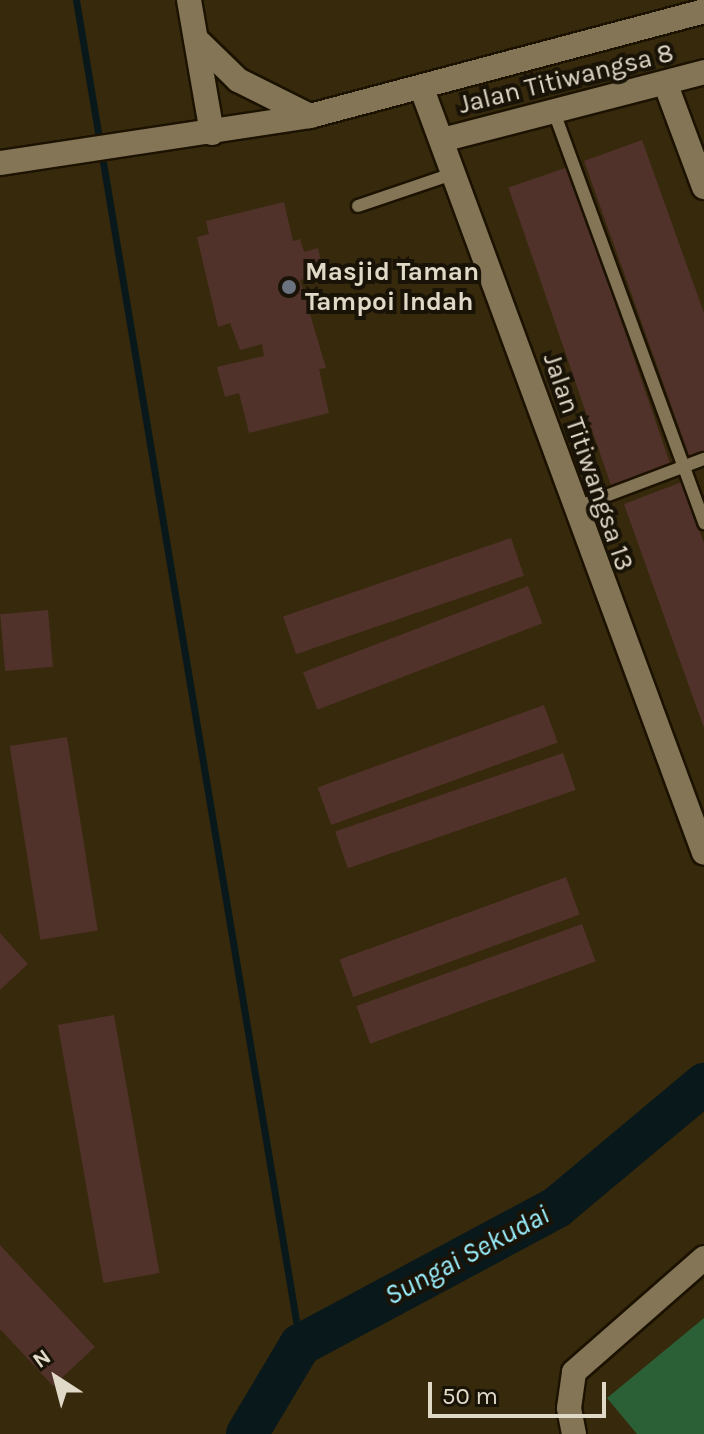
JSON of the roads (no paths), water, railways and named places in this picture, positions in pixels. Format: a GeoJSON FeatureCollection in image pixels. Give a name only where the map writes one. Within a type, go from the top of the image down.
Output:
{"type":"FeatureCollection","features":[{"type":"Feature","properties":{"kind":"street"},"geometry":{"type":"LineString","coordinates":[[189,0],[212,133]]}},
{"type":"Feature","properties":{"kind":"street"},"geometry":{"type":"LineString","coordinates":[[0,163],[83,156],[310,116],[422,89],[704,11]]}},
{"type":"Feature","properties":{"kind":"street"},"geometry":{"type":"LineString","coordinates":[[196,39],[238,80],[310,116]]}},
{"type":"Feature","properties":{"kind":"street","name":"Jalan Titiwangsa 8"},"geometry":{"type":"LineString","coordinates":[[442,140],[666,85],[704,72]]}},
{"type":"Feature","properties":{"kind":"street"},"geometry":{"type":"LineString","coordinates":[[666,85],[704,187]]}},
{"type":"Feature","properties":{"kind":"street","name":"Jalan Titiwangsa 13"},"geometry":{"type":"LineString","coordinates":[[422,89],[574,508],[704,853]]}},
{"type":"Feature","properties":{"kind":"street"},"geometry":{"type":"LineString","coordinates":[[574,1434],[574,1372],[704,1258]]}},
{"type":"Feature","properties":{"kind":"lane"},"geometry":{"type":"LineString","coordinates":[[554,112],[704,523]]}},
{"type":"Feature","properties":{"kind":"lane"},"geometry":{"type":"LineString","coordinates":[[358,206],[455,173]]}},
{"type":"Feature","properties":{"kind":"lane"},"geometry":{"type":"LineString","coordinates":[[574,508],[704,459]]}},
{"type":"Feature","properties":{"kind":"waterway"},"geometry":{"type":"LineString","coordinates":[[76,0],[300,1345]]}},
{"type":"Feature","properties":{"kind":"waterway","name":"Sungai Sekudai"},"geometry":{"type":"LineString","coordinates":[[247,1434],[300,1345],[557,1207],[704,1084]]}},
{"type":"Feature","properties":{"kind":"place","name":"Masjid Taman Tampoi Indah"},"geometry":{"type":"Point","coordinates":[289,287]}}]}
